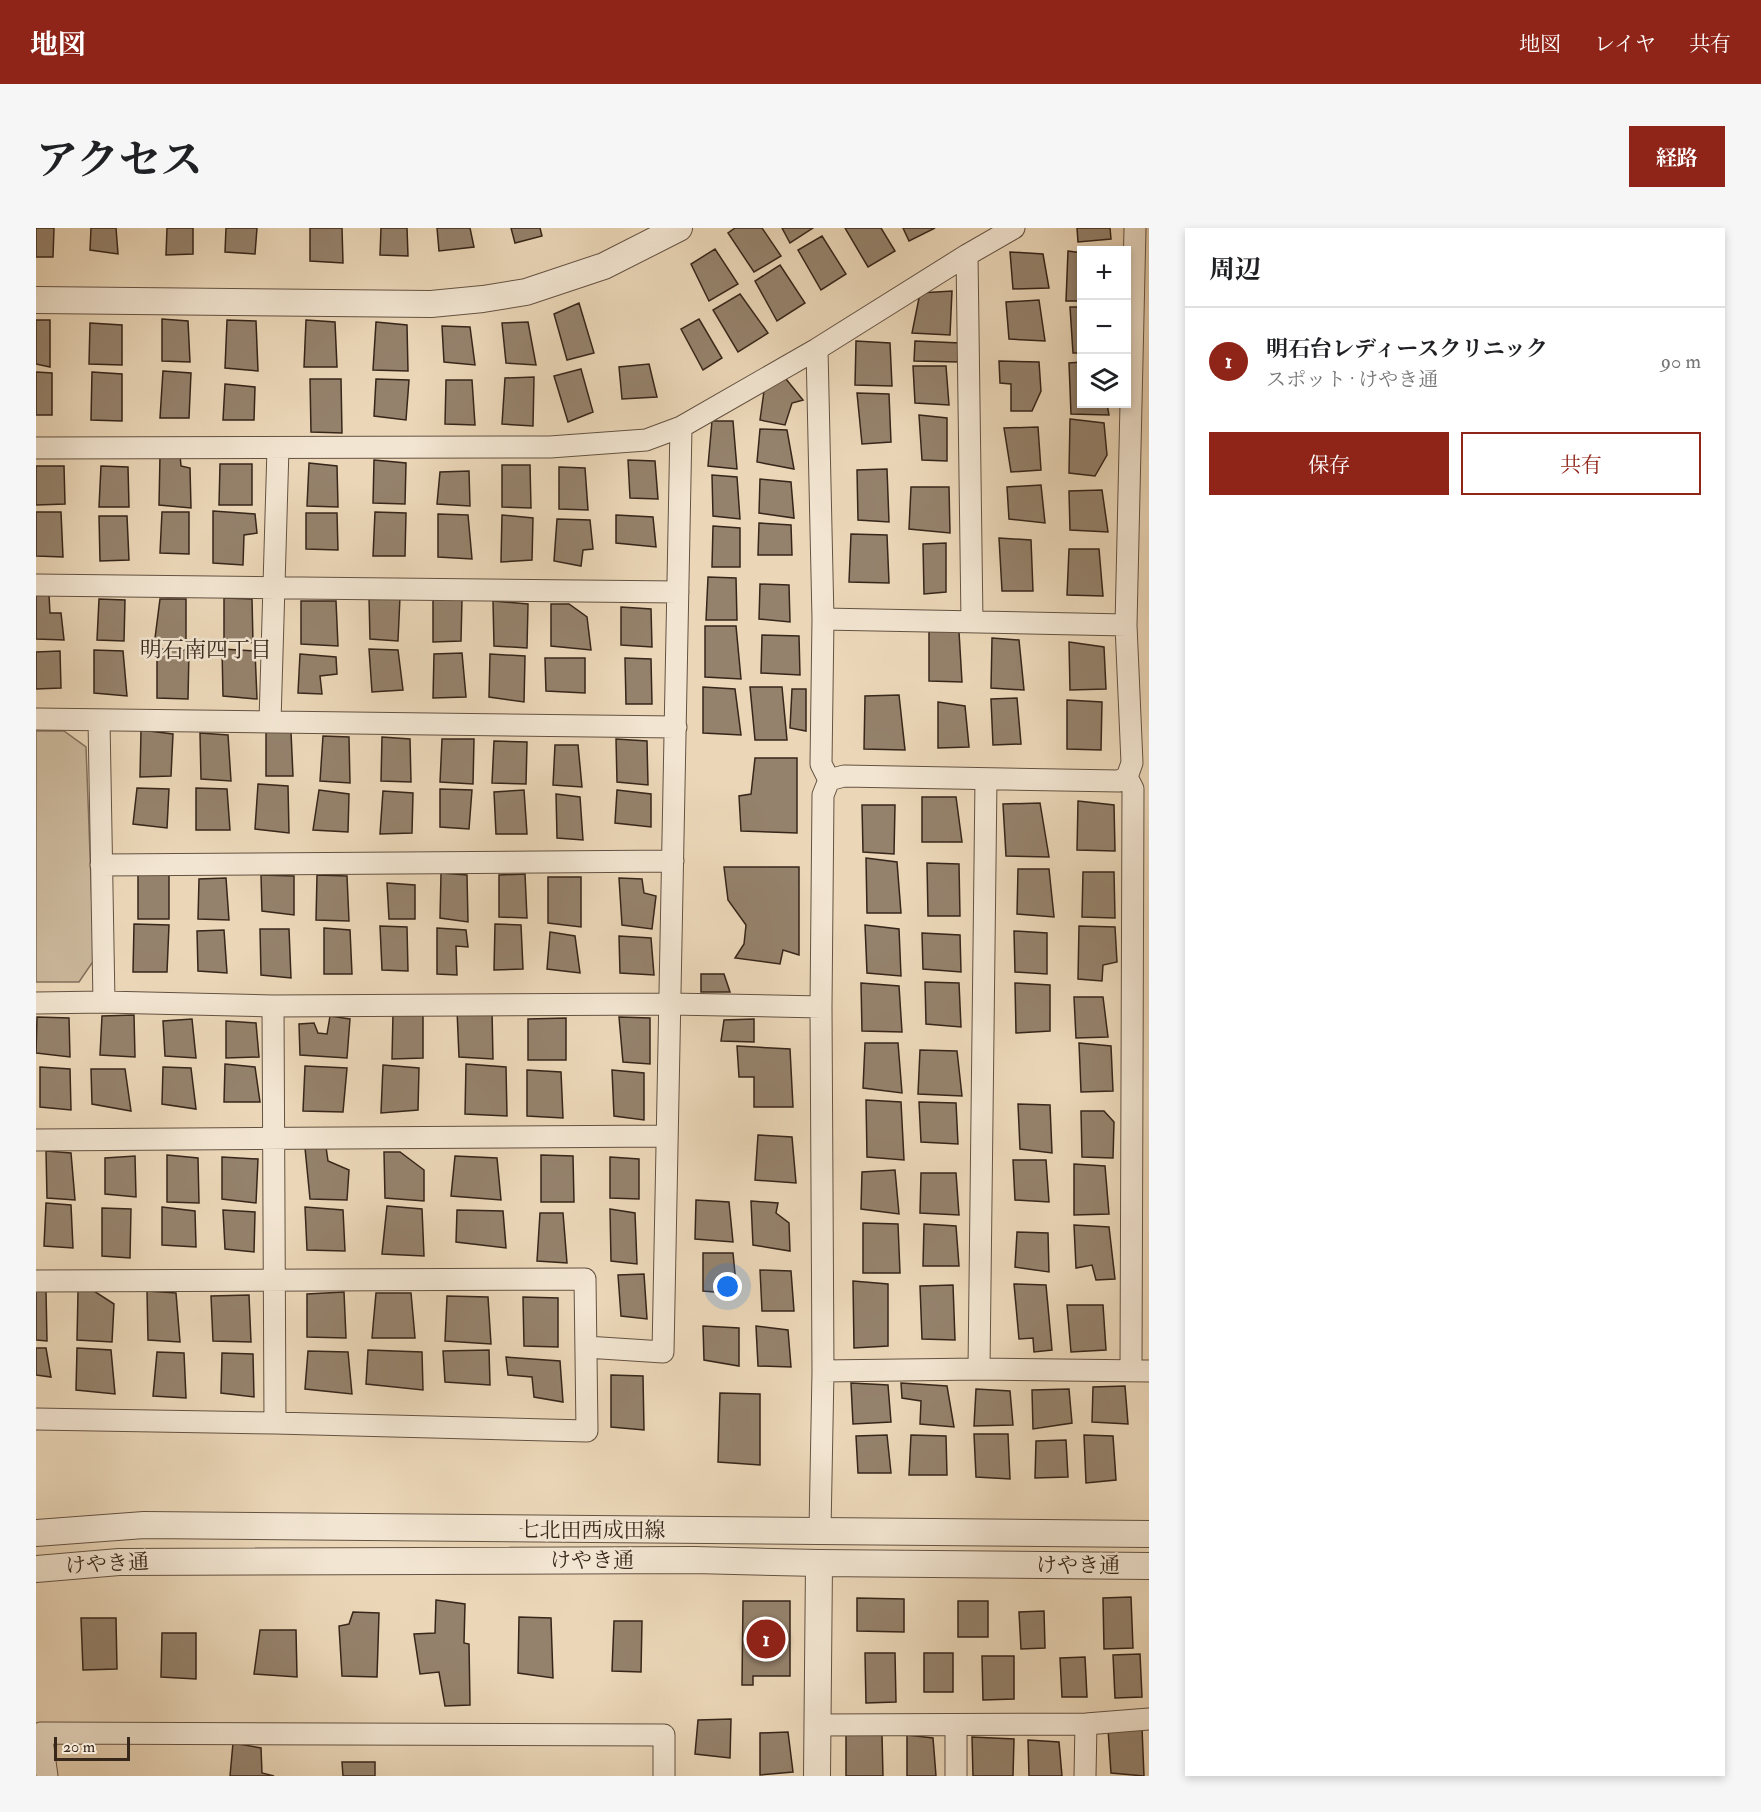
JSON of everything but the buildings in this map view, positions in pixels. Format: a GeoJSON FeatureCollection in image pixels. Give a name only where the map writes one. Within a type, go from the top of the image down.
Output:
{"type":"FeatureCollection","features":[{"type":"Feature","properties":{"kind":"street"},"geometry":{"type":"LineString","coordinates":[[36,448],[550,447],[646,440],[681,427],[817,349],[1014,228]]}},
{"type":"Feature","properties":{"kind":"street"},"geometry":{"type":"LineString","coordinates":[[823,1371],[979,1369],[1140,1371],[1133,789],[1127,777],[1131,763],[1126,625],[1135,228]]}},
{"type":"Feature","properties":{"kind":"street"},"geometry":{"type":"LineString","coordinates":[[36,300],[431,304],[483,299],[526,292],[604,266],[675,229]]}},
{"type":"Feature","properties":{"kind":"street"},"geometry":{"type":"LineString","coordinates":[[967,255],[972,622]]}},
{"type":"Feature","properties":{"kind":"street"},"geometry":{"type":"LineString","coordinates":[[817,349],[823,619],[821,765],[829,780],[823,795],[821,1007],[823,1371],[820,1531]]}},
{"type":"Feature","properties":{"kind":"street"},"geometry":{"type":"LineString","coordinates":[[586,1347],[663,1352],[681,427]]}},
{"type":"Feature","properties":{"kind":"street"},"geometry":{"type":"LineString","coordinates":[[270,722],[278,448]]}},
{"type":"Feature","properties":{"kind":"street"},"geometry":{"type":"LineString","coordinates":[[36,585],[678,592]]}},
{"type":"Feature","properties":{"kind":"street"},"geometry":{"type":"LineString","coordinates":[[823,619],[1126,625]]}},
{"type":"Feature","properties":{"kind":"street"},"geometry":{"type":"LineString","coordinates":[[36,719],[676,727]]}},
{"type":"Feature","properties":{"kind":"street"},"geometry":{"type":"LineString","coordinates":[[99,720],[104,1002]]}},
{"type":"Feature","properties":{"kind":"street"},"geometry":{"type":"LineString","coordinates":[[829,780],[844,776],[1119,780],[1127,777]]}},
{"type":"Feature","properties":{"kind":"street"},"geometry":{"type":"LineString","coordinates":[[979,1369],[986,779]]}},
{"type":"Feature","properties":{"kind":"street"},"geometry":{"type":"LineString","coordinates":[[101,865],[673,861]]}},
{"type":"Feature","properties":{"kind":"street"},"geometry":{"type":"LineString","coordinates":[[36,1003],[104,1002],[273,1006],[670,1004],[821,1007]]}},
{"type":"Feature","properties":{"kind":"street"},"geometry":{"type":"LineString","coordinates":[[273,1006],[275,1423]]}},
{"type":"Feature","properties":{"kind":"street"},"geometry":{"type":"LineString","coordinates":[[36,1140],[667,1136]]}},
{"type":"Feature","properties":{"kind":"street"},"geometry":{"type":"LineString","coordinates":[[36,1281],[585,1279],[587,1431],[36,1419]]}},
{"type":"Feature","properties":{"kind":"street","name":"七北田西成田線"},"geometry":{"type":"LineString","coordinates":[[36,1533],[144,1525],[1149,1534]]}},
{"type":"Feature","properties":{"kind":"street","name":"けやき通"},"geometry":{"type":"LineString","coordinates":[[36,1569],[119,1562],[694,1560],[1149,1566]]}},
{"type":"Feature","properties":{"kind":"street"},"geometry":{"type":"LineString","coordinates":[[817,1776],[819,1563]]}},
{"type":"Feature","properties":{"kind":"street"},"geometry":{"type":"LineString","coordinates":[[818,1725],[1086,1725],[1149,1719]]}},
{"type":"Feature","properties":{"kind":"street"},"geometry":{"type":"LineString","coordinates":[[956,1725],[956,1776]]}},
{"type":"Feature","properties":{"kind":"street"},"geometry":{"type":"LineString","coordinates":[[1085,1776],[1086,1725]]}},
{"type":"Feature","properties":{"kind":"street"},"geometry":{"type":"LineString","coordinates":[[47,1776],[41,1733],[664,1735],[664,1776]]}},
{"type":"Feature","properties":{"kind":"shaded area"},"geometry":{"type":"Polygon","coordinates":[[[36,731],[64,731],[86,747],[94,960],[79,982],[36,982],[36,731]]]}},
{"type":"Feature","properties":{"kind":"place","name":"明石台レディースクリニック"},"geometry":{"type":"Point","coordinates":[766,1639]}},
{"type":"Feature","properties":{"kind":"district","name":"明石南四丁目"},"geometry":{"type":"Point","coordinates":[206,650]}}]}
